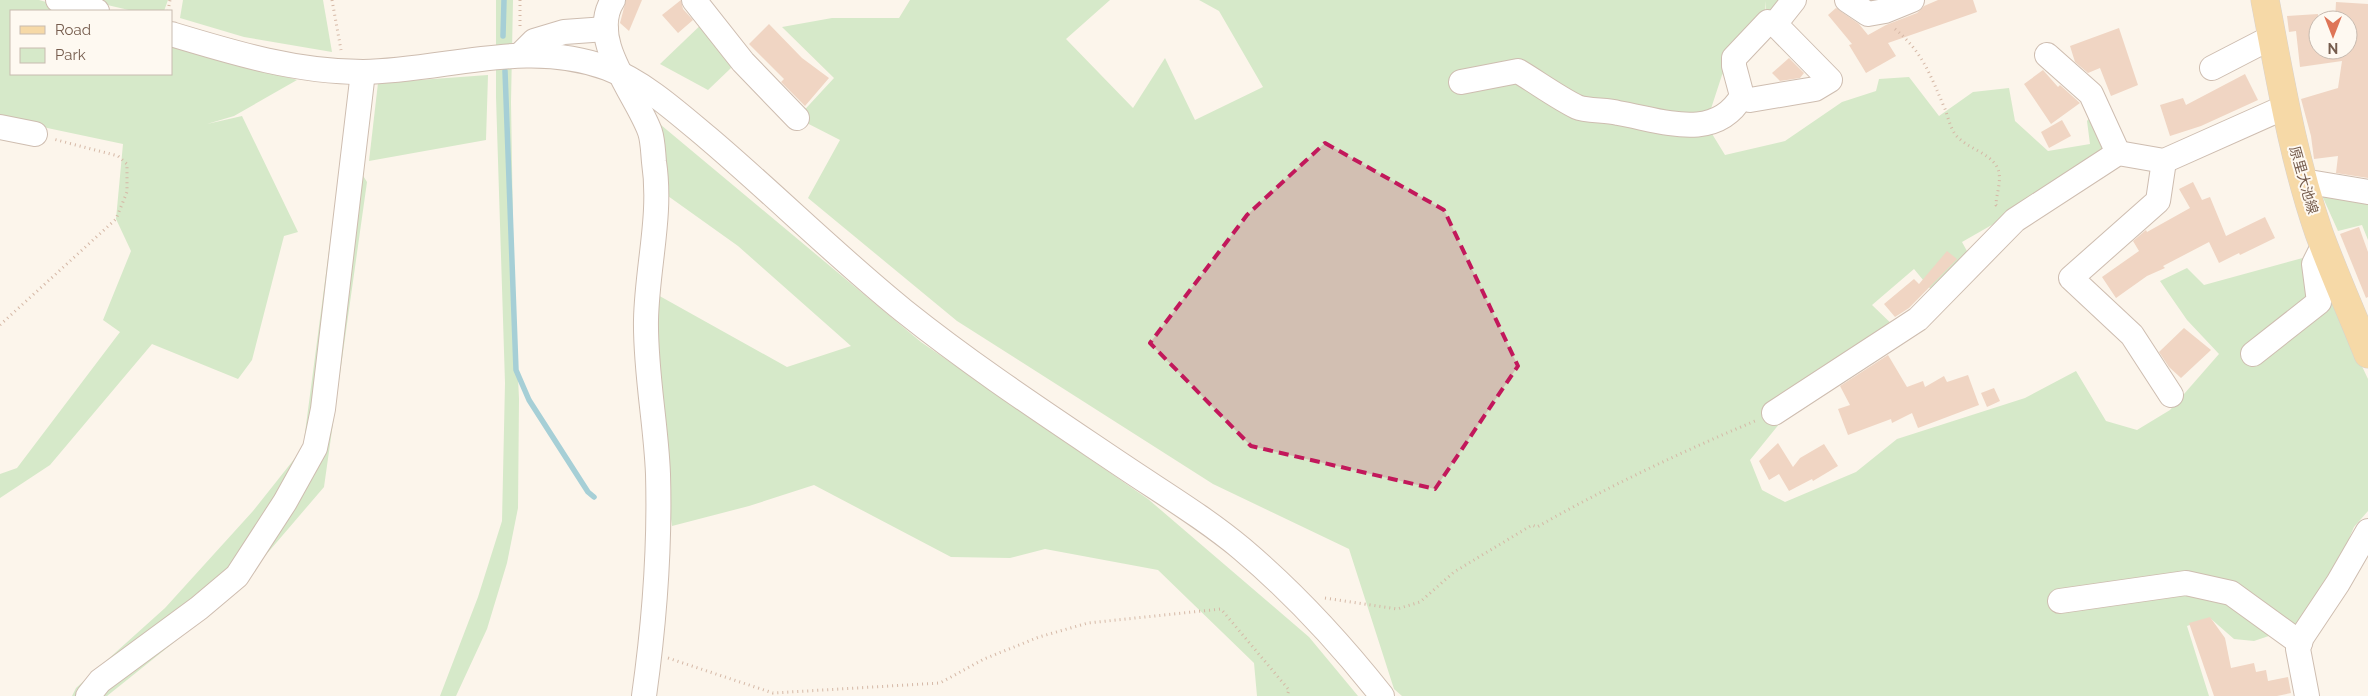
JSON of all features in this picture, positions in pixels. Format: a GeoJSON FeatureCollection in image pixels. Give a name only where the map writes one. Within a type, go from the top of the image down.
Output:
{"type":"FeatureCollection","features":[{"type":"Feature","properties":{"kind":"main road","name":"原里大池線"},"geometry":{"type":"LineString","coordinates":[[2265,0],[2285,107],[2303,181],[2324,244],[2368,354]]}},
{"type":"Feature","properties":{"kind":"street"},"geometry":{"type":"LineString","coordinates":[[58,0],[93,10]]}},
{"type":"Feature","properties":{"kind":"street"},"geometry":{"type":"LineString","coordinates":[[613,0],[610,5],[606,29],[609,50],[650,133],[656,174],[656,231],[646,320],[658,474],[656,555],[644,696]]}},
{"type":"Feature","properties":{"kind":"street"},"geometry":{"type":"LineString","coordinates":[[694,0],[743,62],[797,118]]}},
{"type":"Feature","properties":{"kind":"street"},"geometry":{"type":"LineString","coordinates":[[1775,24],[1794,0]]}},
{"type":"Feature","properties":{"kind":"street"},"geometry":{"type":"LineString","coordinates":[[1847,0],[1868,14],[1885,11],[1912,0]]}},
{"type":"Feature","properties":{"kind":"street"},"geometry":{"type":"LineString","coordinates":[[1461,82],[1518,71],[1579,108],[1618,112],[1677,125],[1706,124],[1734,110],[1742,96],[1734,66],[1734,58],[1768,22],[1775,24],[1830,80],[1815,89],[1750,100],[1742,96]]}},
{"type":"Feature","properties":{"kind":"street"},"geometry":{"type":"LineString","coordinates":[[520,55],[534,41],[564,32],[606,29]]}},
{"type":"Feature","properties":{"kind":"street"},"geometry":{"type":"LineString","coordinates":[[172,34],[276,64],[354,71],[520,55],[565,58],[604,67],[621,74],[695,128],[916,320],[983,372],[1241,548],[1289,592],[1326,630],[1382,696]]}},
{"type":"Feature","properties":{"kind":"street"},"geometry":{"type":"LineString","coordinates":[[2212,68],[2272,37]]}},
{"type":"Feature","properties":{"kind":"street"},"geometry":{"type":"LineString","coordinates":[[2047,55],[2091,94],[2118,153]]}},
{"type":"Feature","properties":{"kind":"street"},"geometry":{"type":"LineString","coordinates":[[88,696],[100,680],[199,608],[237,576],[285,502],[315,448],[323,409],[354,71]]}},
{"type":"Feature","properties":{"kind":"street"},"geometry":{"type":"LineString","coordinates":[[1774,413],[1918,319],[2015,220],[2118,153],[2164,161],[2285,107]]}},
{"type":"Feature","properties":{"kind":"street"},"geometry":{"type":"LineString","coordinates":[[0,127],[35,134]]}},
{"type":"Feature","properties":{"kind":"street"},"geometry":{"type":"LineString","coordinates":[[2164,161],[2158,201],[2071,278],[2132,335],[2171,395]]}},
{"type":"Feature","properties":{"kind":"street"},"geometry":{"type":"LineString","coordinates":[[2303,181],[2368,192]]}},
{"type":"Feature","properties":{"kind":"street"},"geometry":{"type":"LineString","coordinates":[[2253,354],[2319,302],[2314,264],[2324,244]]}},
{"type":"Feature","properties":{"kind":"street"},"geometry":{"type":"LineString","coordinates":[[2307,696],[2298,648],[2368,531]]}},
{"type":"Feature","properties":{"kind":"street"},"geometry":{"type":"LineString","coordinates":[[2060,601],[2186,583],[2231,592],[2300,643]]}},
{"type":"Feature","properties":{"kind":"path"},"geometry":{"type":"LineString","coordinates":[[332,0],[354,71]]}},
{"type":"Feature","properties":{"kind":"path"},"geometry":{"type":"LineString","coordinates":[[1868,14],[1884,20],[1910,41],[1923,59],[1955,134],[1977,152],[1988,158],[1997,167],[1999,179],[1996,205],[2015,220]]}},
{"type":"Feature","properties":{"kind":"path"},"geometry":{"type":"LineString","coordinates":[[0,324],[116,219],[127,192],[127,164],[118,156],[35,134]]}},
{"type":"Feature","properties":{"kind":"path"},"geometry":{"type":"LineString","coordinates":[[1289,592],[1397,608],[1420,602],[1454,572],[1532,526],[1537,527],[1579,503],[1703,442],[1774,413]]}},
{"type":"Feature","properties":{"kind":"path"},"geometry":{"type":"LineString","coordinates":[[648,652],[773,692],[940,683],[984,659],[1039,638],[1088,623],[1221,610],[1289,690],[1287,696]]}},
{"type":"Feature","properties":{"kind":"highlighted area"},"geometry":{"type":"Polygon","coordinates":[[[1325,143],[1444,210],[1518,366],[1435,489],[1251,446],[1150,343],[1247,215],[1325,143]]]}},
{"type":"Feature","properties":{"kind":"green space"},"geometry":{"type":"Polygon","coordinates":[[[0,0],[39,0],[75,10],[10,10],[10,75],[172,75],[172,38],[297,80],[234,116],[207,124],[242,116],[298,232],[284,236],[252,360],[238,379],[152,344],[50,465],[0,498],[0,474],[17,468],[120,332],[103,320],[131,251],[116,219],[123,144],[0,118],[0,0]]]}},
{"type":"Feature","properties":{"kind":"green space"},"geometry":{"type":"Polygon","coordinates":[[[86,0],[168,0],[164,10],[129,10],[86,0]]]}},
{"type":"Feature","properties":{"kind":"green space"},"geometry":{"type":"Polygon","coordinates":[[[183,0],[323,0],[332,52],[244,37],[180,18],[183,0]]]}},
{"type":"Feature","properties":{"kind":"green space"},"geometry":{"type":"Polygon","coordinates":[[[496,0],[513,0],[511,102],[514,288],[519,399],[518,508],[507,563],[487,629],[456,696],[440,696],[478,597],[502,521],[505,383],[496,97],[496,0]]]}},
{"type":"Feature","properties":{"kind":"green space"},"geometry":{"type":"Polygon","coordinates":[[[910,0],[1110,0],[1066,39],[1133,108],[1165,58],[1195,120],[1263,87],[1219,11],[1199,0],[1794,0],[1768,22],[1765,1],[1767,36],[1736,51],[1722,75],[1706,124],[1725,155],[1785,141],[1842,102],[1876,91],[1879,79],[1909,77],[1939,116],[1973,92],[2009,88],[2015,121],[2048,151],[2090,144],[2087,121],[2094,112],[2112,146],[2025,206],[1962,242],[1973,262],[1938,298],[1914,269],[1872,305],[1899,331],[1810,386],[1750,460],[1762,490],[1785,502],[1856,472],[1897,439],[2025,398],[2076,371],[2106,421],[2137,430],[2170,410],[2219,354],[2187,320],[2160,281],[2187,268],[2204,285],[2310,256],[2368,379],[2368,511],[2354,527],[2313,621],[2254,641],[2234,639],[2210,618],[2187,626],[2209,696],[1402,696],[1394,689],[1349,549],[1213,484],[957,321],[808,198],[840,140],[797,118],[834,78],[782,27],[832,18],[899,18],[910,0]]]}},
{"type":"Feature","properties":{"kind":"green space"},"geometry":{"type":"Polygon","coordinates":[[[707,19],[721,40],[731,68],[708,90],[660,64],[707,19]]]}},
{"type":"Feature","properties":{"kind":"green space"},"geometry":{"type":"Polygon","coordinates":[[[488,75],[486,140],[369,161],[378,83],[488,75]]]}},
{"type":"Feature","properties":{"kind":"green space"},"geometry":{"type":"Polygon","coordinates":[[[655,120],[921,342],[1148,499],[1309,637],[1358,696],[1257,696],[1254,663],[1158,570],[1045,549],[1010,558],[951,557],[814,485],[749,506],[672,526],[650,368],[656,294],[787,367],[851,346],[738,246],[668,196],[655,120]]]}},
{"type":"Feature","properties":{"kind":"green space"},"geometry":{"type":"Polygon","coordinates":[[[343,144],[367,182],[324,487],[228,599],[107,696],[72,696],[76,688],[165,608],[253,511],[303,448],[343,144]]]}},
{"type":"Feature","properties":{"kind":"green space"},"geometry":{"type":"Polygon","coordinates":[[[2320,191],[2368,199],[2368,240],[2362,225],[2338,231],[2320,191]]]}},
{"type":"Feature","properties":{"kind":"building"},"geometry":{"type":"Polygon","coordinates":[[[626,0],[642,0],[629,31],[620,23],[626,0]]]}},
{"type":"Feature","properties":{"kind":"building"},"geometry":{"type":"Polygon","coordinates":[[[681,0],[683,9],[693,20],[678,33],[662,15],[681,0]]]}},
{"type":"Feature","properties":{"kind":"building"},"geometry":{"type":"Polygon","coordinates":[[[1938,0],[1973,0],[1977,12],[1888,43],[1896,56],[1866,73],[1849,45],[1852,44],[1828,15],[1836,8],[1859,24],[1868,35],[1886,25],[1917,13],[1924,6],[1938,0]]]}},
{"type":"Feature","properties":{"kind":"building"},"geometry":{"type":"Polygon","coordinates":[[[2336,2],[2368,4],[2368,178],[2336,173],[2338,156],[2314,159],[2311,136],[2301,99],[2338,88],[2342,61],[2300,67],[2296,31],[2289,32],[2287,16],[2308,15],[2308,60],[2358,60],[2358,10],[2336,10],[2336,2]]]}},
{"type":"Feature","properties":{"kind":"building"},"geometry":{"type":"Polygon","coordinates":[[[769,24],[802,58],[829,78],[805,106],[781,82],[784,79],[749,44],[769,24]]]}},
{"type":"Feature","properties":{"kind":"building"},"geometry":{"type":"Polygon","coordinates":[[[2119,28],[2138,85],[2111,96],[2100,68],[2088,73],[2075,62],[2070,46],[2119,28]]]}},
{"type":"Feature","properties":{"kind":"building"},"geometry":{"type":"Polygon","coordinates":[[[1789,58],[1804,73],[1800,78],[1780,81],[1772,73],[1789,58]]]}},
{"type":"Feature","properties":{"kind":"building"},"geometry":{"type":"Polygon","coordinates":[[[2043,70],[2058,87],[2060,85],[2080,103],[2051,124],[2024,84],[2043,70]]]}},
{"type":"Feature","properties":{"kind":"building"},"geometry":{"type":"Polygon","coordinates":[[[2245,74],[2258,100],[2201,126],[2170,136],[2160,105],[2183,98],[2186,105],[2245,74]]]}},
{"type":"Feature","properties":{"kind":"building"},"geometry":{"type":"Polygon","coordinates":[[[2062,120],[2071,136],[2049,148],[2041,132],[2062,120]]]}},
{"type":"Feature","properties":{"kind":"building"},"geometry":{"type":"Polygon","coordinates":[[[2193,182],[2202,200],[2210,197],[2226,236],[2265,217],[2275,238],[2219,263],[2209,242],[2163,266],[2165,268],[2147,276],[2116,298],[2102,277],[2139,251],[2133,241],[2146,230],[2147,232],[2190,208],[2179,189],[2193,182]]]}},
{"type":"Feature","properties":{"kind":"building"},"geometry":{"type":"Polygon","coordinates":[[[2359,227],[2368,252],[2368,297],[2366,298],[2340,234],[2359,227]]]}},
{"type":"Feature","properties":{"kind":"building"},"geometry":{"type":"Polygon","coordinates":[[[1947,251],[1957,259],[1909,308],[1895,317],[1884,304],[1914,279],[1919,284],[1947,251]]]}},
{"type":"Feature","properties":{"kind":"building"},"geometry":{"type":"Polygon","coordinates":[[[2184,328],[2211,350],[2181,378],[2169,367],[2159,352],[2184,328]]]}},
{"type":"Feature","properties":{"kind":"building"},"geometry":{"type":"Polygon","coordinates":[[[1888,355],[1907,387],[1923,381],[1925,387],[1944,376],[1947,382],[1968,375],[1979,405],[1918,428],[1912,413],[1892,423],[1891,419],[1848,435],[1838,409],[1850,405],[1840,386],[1888,355]]]}},
{"type":"Feature","properties":{"kind":"building"},"geometry":{"type":"Polygon","coordinates":[[[1994,388],[2000,401],[1987,407],[1981,393],[1994,388]]]}},
{"type":"Feature","properties":{"kind":"building"},"geometry":{"type":"Polygon","coordinates":[[[1778,443],[1793,467],[1800,458],[1824,444],[1838,466],[1813,481],[1812,479],[1789,491],[1779,474],[1769,480],[1759,461],[1778,443]]]}},
{"type":"Feature","properties":{"kind":"building"},"geometry":{"type":"Polygon","coordinates":[[[2210,617],[2225,638],[2231,668],[2254,663],[2256,672],[2266,670],[2268,681],[2288,677],[2291,693],[2277,696],[2214,696],[2189,623],[2210,617]]]}},
{"type":"Feature","properties":{"kind":"waterway"},"geometry":{"type":"LineString","coordinates":[[503,36],[504,0]]}},
{"type":"Feature","properties":{"kind":"waterway"},"geometry":{"type":"LineString","coordinates":[[505,71],[516,370],[529,400],[588,492],[594,497]]}}]}
